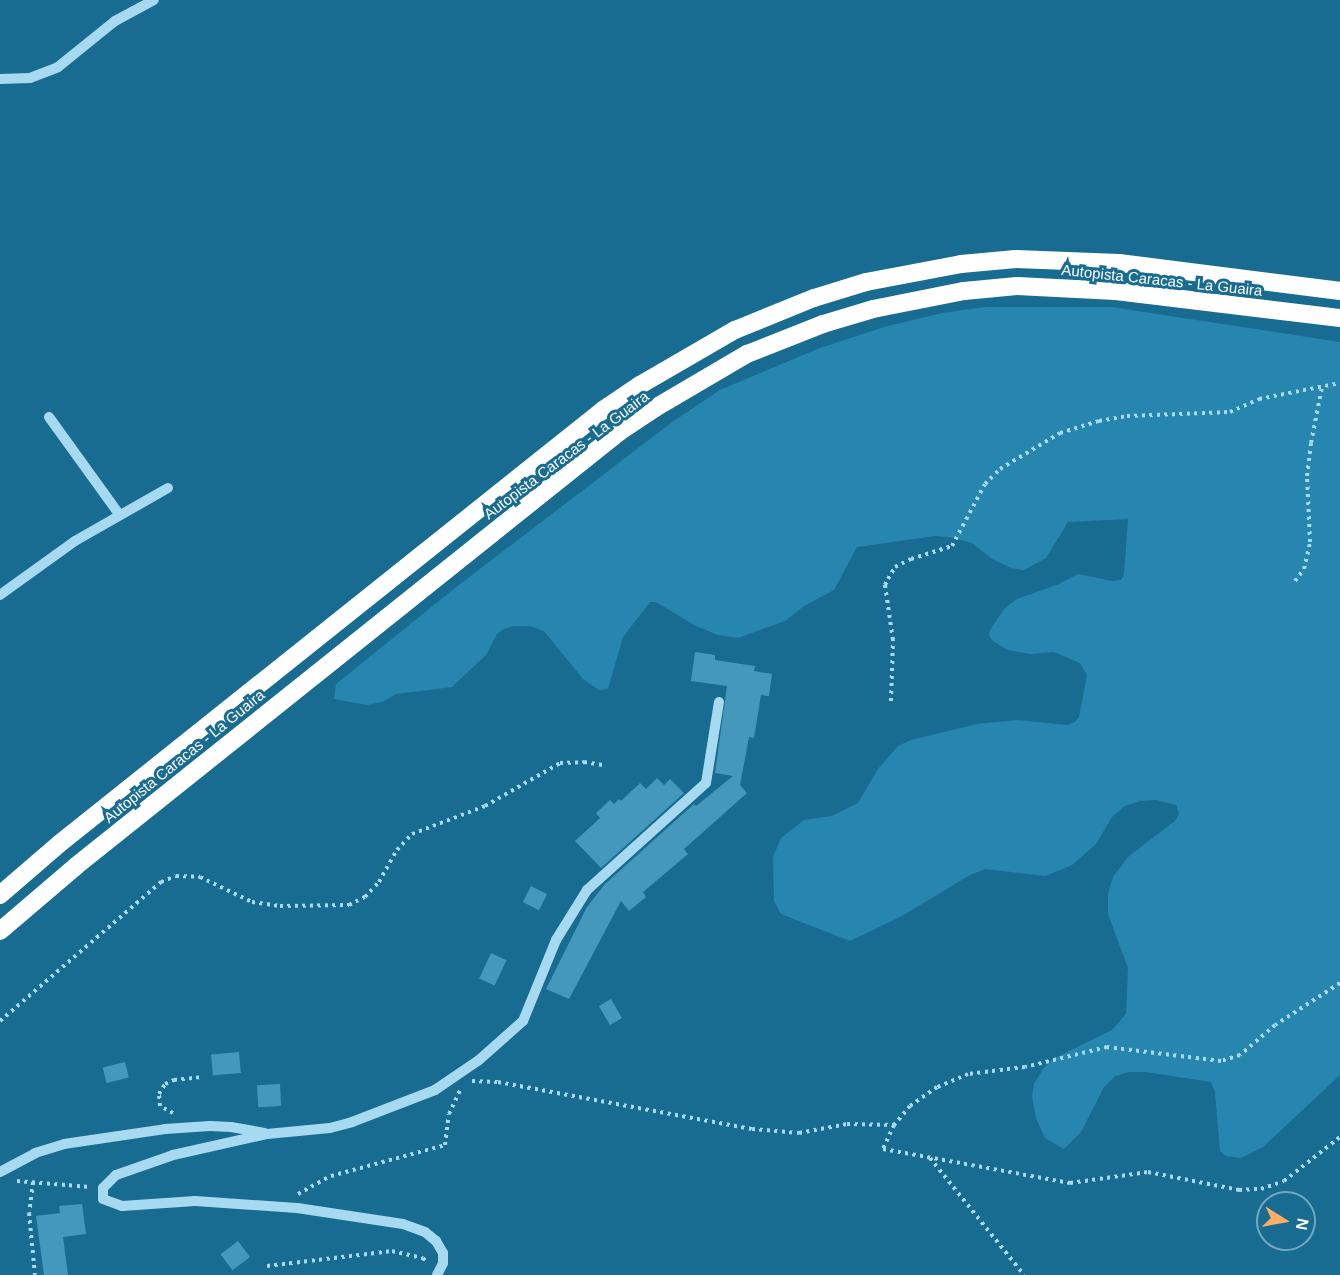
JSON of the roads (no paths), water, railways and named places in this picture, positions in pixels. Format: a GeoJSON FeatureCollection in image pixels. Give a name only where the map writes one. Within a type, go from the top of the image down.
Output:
{"type":"FeatureCollection","features":[{"type":"Feature","properties":{"kind":"highway","name":"Autopista Caracas - La Guaira"},"geometry":{"type":"LineString","coordinates":[[0,895],[59,844],[603,410],[640,385],[744,325],[814,298],[866,282],[961,264],[1016,259],[1119,263],[1340,291]]}},
{"type":"Feature","properties":{"kind":"highway","name":"Autopista Caracas - La Guaira"},"geometry":{"type":"LineString","coordinates":[[0,931],[76,866],[619,432],[747,354],[823,324],[873,309],[964,291],[1017,286],[1116,291],[1340,318]]}},
{"type":"Feature","properties":{"kind":"street"},"geometry":{"type":"LineString","coordinates":[[0,79],[30,78],[58,68],[116,21],[154,0]]}},
{"type":"Feature","properties":{"kind":"street"},"geometry":{"type":"LineString","coordinates":[[49,417],[119,514]]}},
{"type":"Feature","properties":{"kind":"street"},"geometry":{"type":"LineString","coordinates":[[0,595],[75,541],[168,488]]}},
{"type":"Feature","properties":{"kind":"street"},"geometry":{"type":"LineString","coordinates":[[437,1274],[443,1263],[443,1254],[436,1241],[425,1232],[385,1220],[277,1206],[195,1201],[122,1206],[103,1199],[103,1188],[116,1175],[148,1162],[267,1134],[330,1128],[352,1122],[455,1081],[523,1021],[556,940],[587,890],[706,783],[718,702]]}},
{"type":"Feature","properties":{"kind":"street"},"geometry":{"type":"LineString","coordinates":[[0,1172],[35,1153],[64,1144],[154,1131],[231,1127],[267,1134]]}}]}
